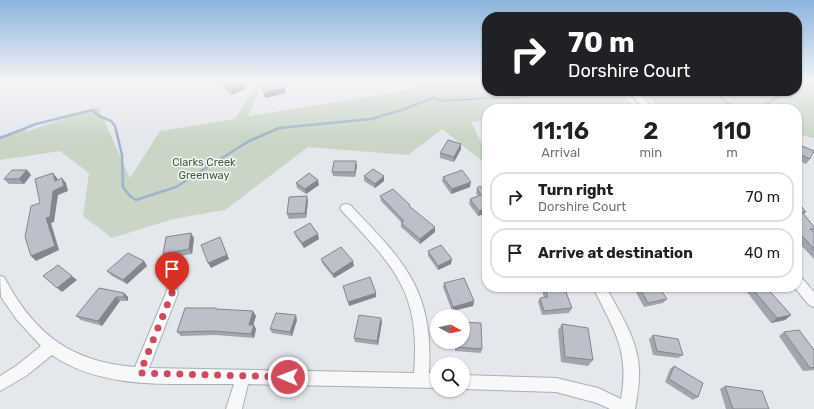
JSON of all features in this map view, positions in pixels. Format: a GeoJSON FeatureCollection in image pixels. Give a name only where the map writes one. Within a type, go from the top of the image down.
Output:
{"type":"FeatureCollection","features":[{"type":"Feature","properties":{"kind":"street"},"geometry":{"type":"LineString","coordinates":[[346,208],[390,255],[404,274],[412,290],[419,310],[422,332],[421,380]]}},
{"type":"Feature","properties":{"kind":"street"},"geometry":{"type":"LineString","coordinates":[[0,281],[17,309],[37,333],[52,346],[76,361],[99,368],[140,373],[430,381]]}},
{"type":"Feature","properties":{"kind":"street"},"geometry":{"type":"LineString","coordinates":[[802,287],[814,301]]}},
{"type":"Feature","properties":{"kind":"street"},"geometry":{"type":"LineString","coordinates":[[470,382],[556,385],[598,396],[627,409],[632,372],[629,352],[623,334],[601,292]]}},
{"type":"Feature","properties":{"kind":"street"},"geometry":{"type":"LineString","coordinates":[[140,373],[172,293]]}},
{"type":"Feature","properties":{"kind":"street"},"geometry":{"type":"LineString","coordinates":[[0,384],[21,371],[52,346]]}},
{"type":"Feature","properties":{"kind":"street"},"geometry":{"type":"LineString","coordinates":[[234,409],[243,376]]}},
{"type":"Feature","properties":{"kind":"green space","name":"Clarks Creek Greenway"},"geometry":{"type":"Polygon","coordinates":[[[246,100],[255,100],[248,116],[349,100],[628,100],[631,104],[482,104],[482,121],[471,122],[482,145],[482,161],[442,129],[408,155],[308,147],[225,210],[173,219],[112,238],[83,216],[89,173],[60,151],[0,160],[0,136],[27,129],[25,132],[98,107],[130,178],[160,131],[235,119],[246,100]]]}},
{"type":"Feature","properties":{"kind":"green space"},"geometry":{"type":"Polygon","coordinates":[[[652,100],[814,100],[814,138],[802,135],[802,104],[655,104],[652,100]]]}},
{"type":"Feature","properties":{"kind":"building"},"geometry":{"type":"Polygon","coordinates":[[[448,140],[461,144],[454,157],[440,153],[448,140]]]}},
{"type":"Feature","properties":{"kind":"building"},"geometry":{"type":"Polygon","coordinates":[[[802,146],[814,151],[810,159],[802,155],[802,146]]]}},
{"type":"Feature","properties":{"kind":"building"},"geometry":{"type":"Polygon","coordinates":[[[334,161],[356,161],[355,172],[332,172],[334,161]]]}},
{"type":"Feature","properties":{"kind":"building"},"geometry":{"type":"Polygon","coordinates":[[[373,169],[384,176],[375,184],[364,176],[373,169]]]}},
{"type":"Feature","properties":{"kind":"building"},"geometry":{"type":"Polygon","coordinates":[[[12,170],[27,170],[19,179],[4,179],[12,170]]]}},
{"type":"Feature","properties":{"kind":"building"},"geometry":{"type":"Polygon","coordinates":[[[462,170],[471,182],[452,189],[443,177],[462,170]]]}},
{"type":"Feature","properties":{"kind":"building"},"geometry":{"type":"Polygon","coordinates":[[[53,173],[55,181],[62,178],[64,186],[53,191],[50,217],[46,218],[55,246],[31,256],[25,237],[31,206],[40,203],[35,179],[53,173]]]}},
{"type":"Feature","properties":{"kind":"building"},"geometry":{"type":"Polygon","coordinates":[[[309,173],[318,180],[305,189],[296,183],[309,173]]]}},
{"type":"Feature","properties":{"kind":"building"},"geometry":{"type":"Polygon","coordinates":[[[480,186],[482,188],[482,210],[479,211],[470,199],[481,195],[477,188],[480,186]]]}},
{"type":"Feature","properties":{"kind":"building"},"geometry":{"type":"Polygon","coordinates":[[[393,189],[410,205],[409,206],[435,227],[420,239],[401,223],[404,221],[380,196],[393,189]]]}},
{"type":"Feature","properties":{"kind":"building"},"geometry":{"type":"Polygon","coordinates":[[[307,196],[305,213],[287,214],[289,197],[307,196]]]}},
{"type":"Feature","properties":{"kind":"building"},"geometry":{"type":"Polygon","coordinates":[[[802,212],[814,227],[814,229],[810,229],[814,232],[814,249],[802,236],[802,212]]]}},
{"type":"Feature","properties":{"kind":"building"},"geometry":{"type":"Polygon","coordinates":[[[310,223],[318,234],[302,243],[294,232],[310,223]]]}},
{"type":"Feature","properties":{"kind":"building"},"geometry":{"type":"Polygon","coordinates":[[[191,233],[189,249],[163,254],[166,237],[191,233]]]}},
{"type":"Feature","properties":{"kind":"building"},"geometry":{"type":"Polygon","coordinates":[[[220,237],[227,255],[208,263],[201,245],[220,237]]]}},
{"type":"Feature","properties":{"kind":"building"},"geometry":{"type":"Polygon","coordinates":[[[441,245],[452,259],[438,266],[428,251],[441,245]]]}},
{"type":"Feature","properties":{"kind":"building"},"geometry":{"type":"Polygon","coordinates":[[[341,247],[353,261],[333,274],[321,259],[341,247]]]}},
{"type":"Feature","properties":{"kind":"building"},"geometry":{"type":"Polygon","coordinates":[[[128,253],[144,261],[123,280],[107,271],[128,253]]]}},
{"type":"Feature","properties":{"kind":"building"},"geometry":{"type":"Polygon","coordinates":[[[58,265],[72,276],[57,288],[43,276],[58,265]]]}},
{"type":"Feature","properties":{"kind":"building"},"geometry":{"type":"Polygon","coordinates":[[[370,277],[376,293],[348,302],[343,286],[370,277]]]}},
{"type":"Feature","properties":{"kind":"building"},"geometry":{"type":"Polygon","coordinates":[[[464,278],[474,301],[453,307],[444,283],[464,278]]]}},
{"type":"Feature","properties":{"kind":"building"},"geometry":{"type":"Polygon","coordinates":[[[99,288],[124,293],[124,297],[116,297],[98,321],[76,316],[99,288]]]}},
{"type":"Feature","properties":{"kind":"building"},"geometry":{"type":"Polygon","coordinates":[[[546,292],[566,292],[572,308],[544,311],[540,298],[548,297],[546,292]]]}},
{"type":"Feature","properties":{"kind":"building"},"geometry":{"type":"Polygon","coordinates":[[[642,292],[662,292],[667,299],[648,303],[642,292]]]}},
{"type":"Feature","properties":{"kind":"building"},"geometry":{"type":"Polygon","coordinates":[[[755,292],[770,292],[791,315],[777,318],[755,292]]]}},
{"type":"Feature","properties":{"kind":"building"},"geometry":{"type":"Polygon","coordinates":[[[185,308],[216,308],[253,311],[249,325],[254,325],[251,334],[213,331],[177,332],[185,308]]]}},
{"type":"Feature","properties":{"kind":"building"},"geometry":{"type":"Polygon","coordinates":[[[276,313],[296,315],[290,332],[270,329],[276,313]]]}},
{"type":"Feature","properties":{"kind":"building"},"geometry":{"type":"Polygon","coordinates":[[[359,315],[381,318],[377,341],[354,338],[359,315]]]}},
{"type":"Feature","properties":{"kind":"building"},"geometry":{"type":"Polygon","coordinates":[[[470,322],[481,323],[482,349],[470,348],[470,322]]]}},
{"type":"Feature","properties":{"kind":"building"},"geometry":{"type":"Polygon","coordinates":[[[562,324],[588,328],[593,360],[565,357],[562,324]]]}},
{"type":"Feature","properties":{"kind":"building"},"geometry":{"type":"Polygon","coordinates":[[[799,330],[814,350],[814,367],[810,368],[784,332],[799,330]]]}},
{"type":"Feature","properties":{"kind":"building"},"geometry":{"type":"Polygon","coordinates":[[[653,335],[678,339],[683,355],[657,351],[653,335]]]}},
{"type":"Feature","properties":{"kind":"building"},"geometry":{"type":"Polygon","coordinates":[[[674,366],[703,383],[698,397],[669,379],[674,366]]]}},
{"type":"Feature","properties":{"kind":"building"},"geometry":{"type":"Polygon","coordinates":[[[725,386],[762,391],[769,409],[733,409],[725,386]]]}},
{"type":"Feature","properties":{"kind":"waterway"},"geometry":{"type":"LineString","coordinates":[[0,138],[36,124],[92,110],[99,116],[111,121],[115,126],[122,155],[123,187],[130,196],[136,200],[176,187],[249,141],[279,128],[371,119],[402,110],[428,100]]}},
{"type":"Feature","properties":{"kind":"waterway"},"geometry":{"type":"LineString","coordinates":[[439,100],[455,100]]}},
{"type":"Feature","properties":{"kind":"waterway"},"geometry":{"type":"LineString","coordinates":[[724,100],[729,104]]}},
{"type":"Feature","properties":{"kind":"waterway"},"geometry":{"type":"LineString","coordinates":[[767,104],[773,100]]}},
{"type":"Feature","properties":{"kind":"route"},"geometry":{"type":"LineString","coordinates":[[172,293],[140,373],[288,377]]}}]}
